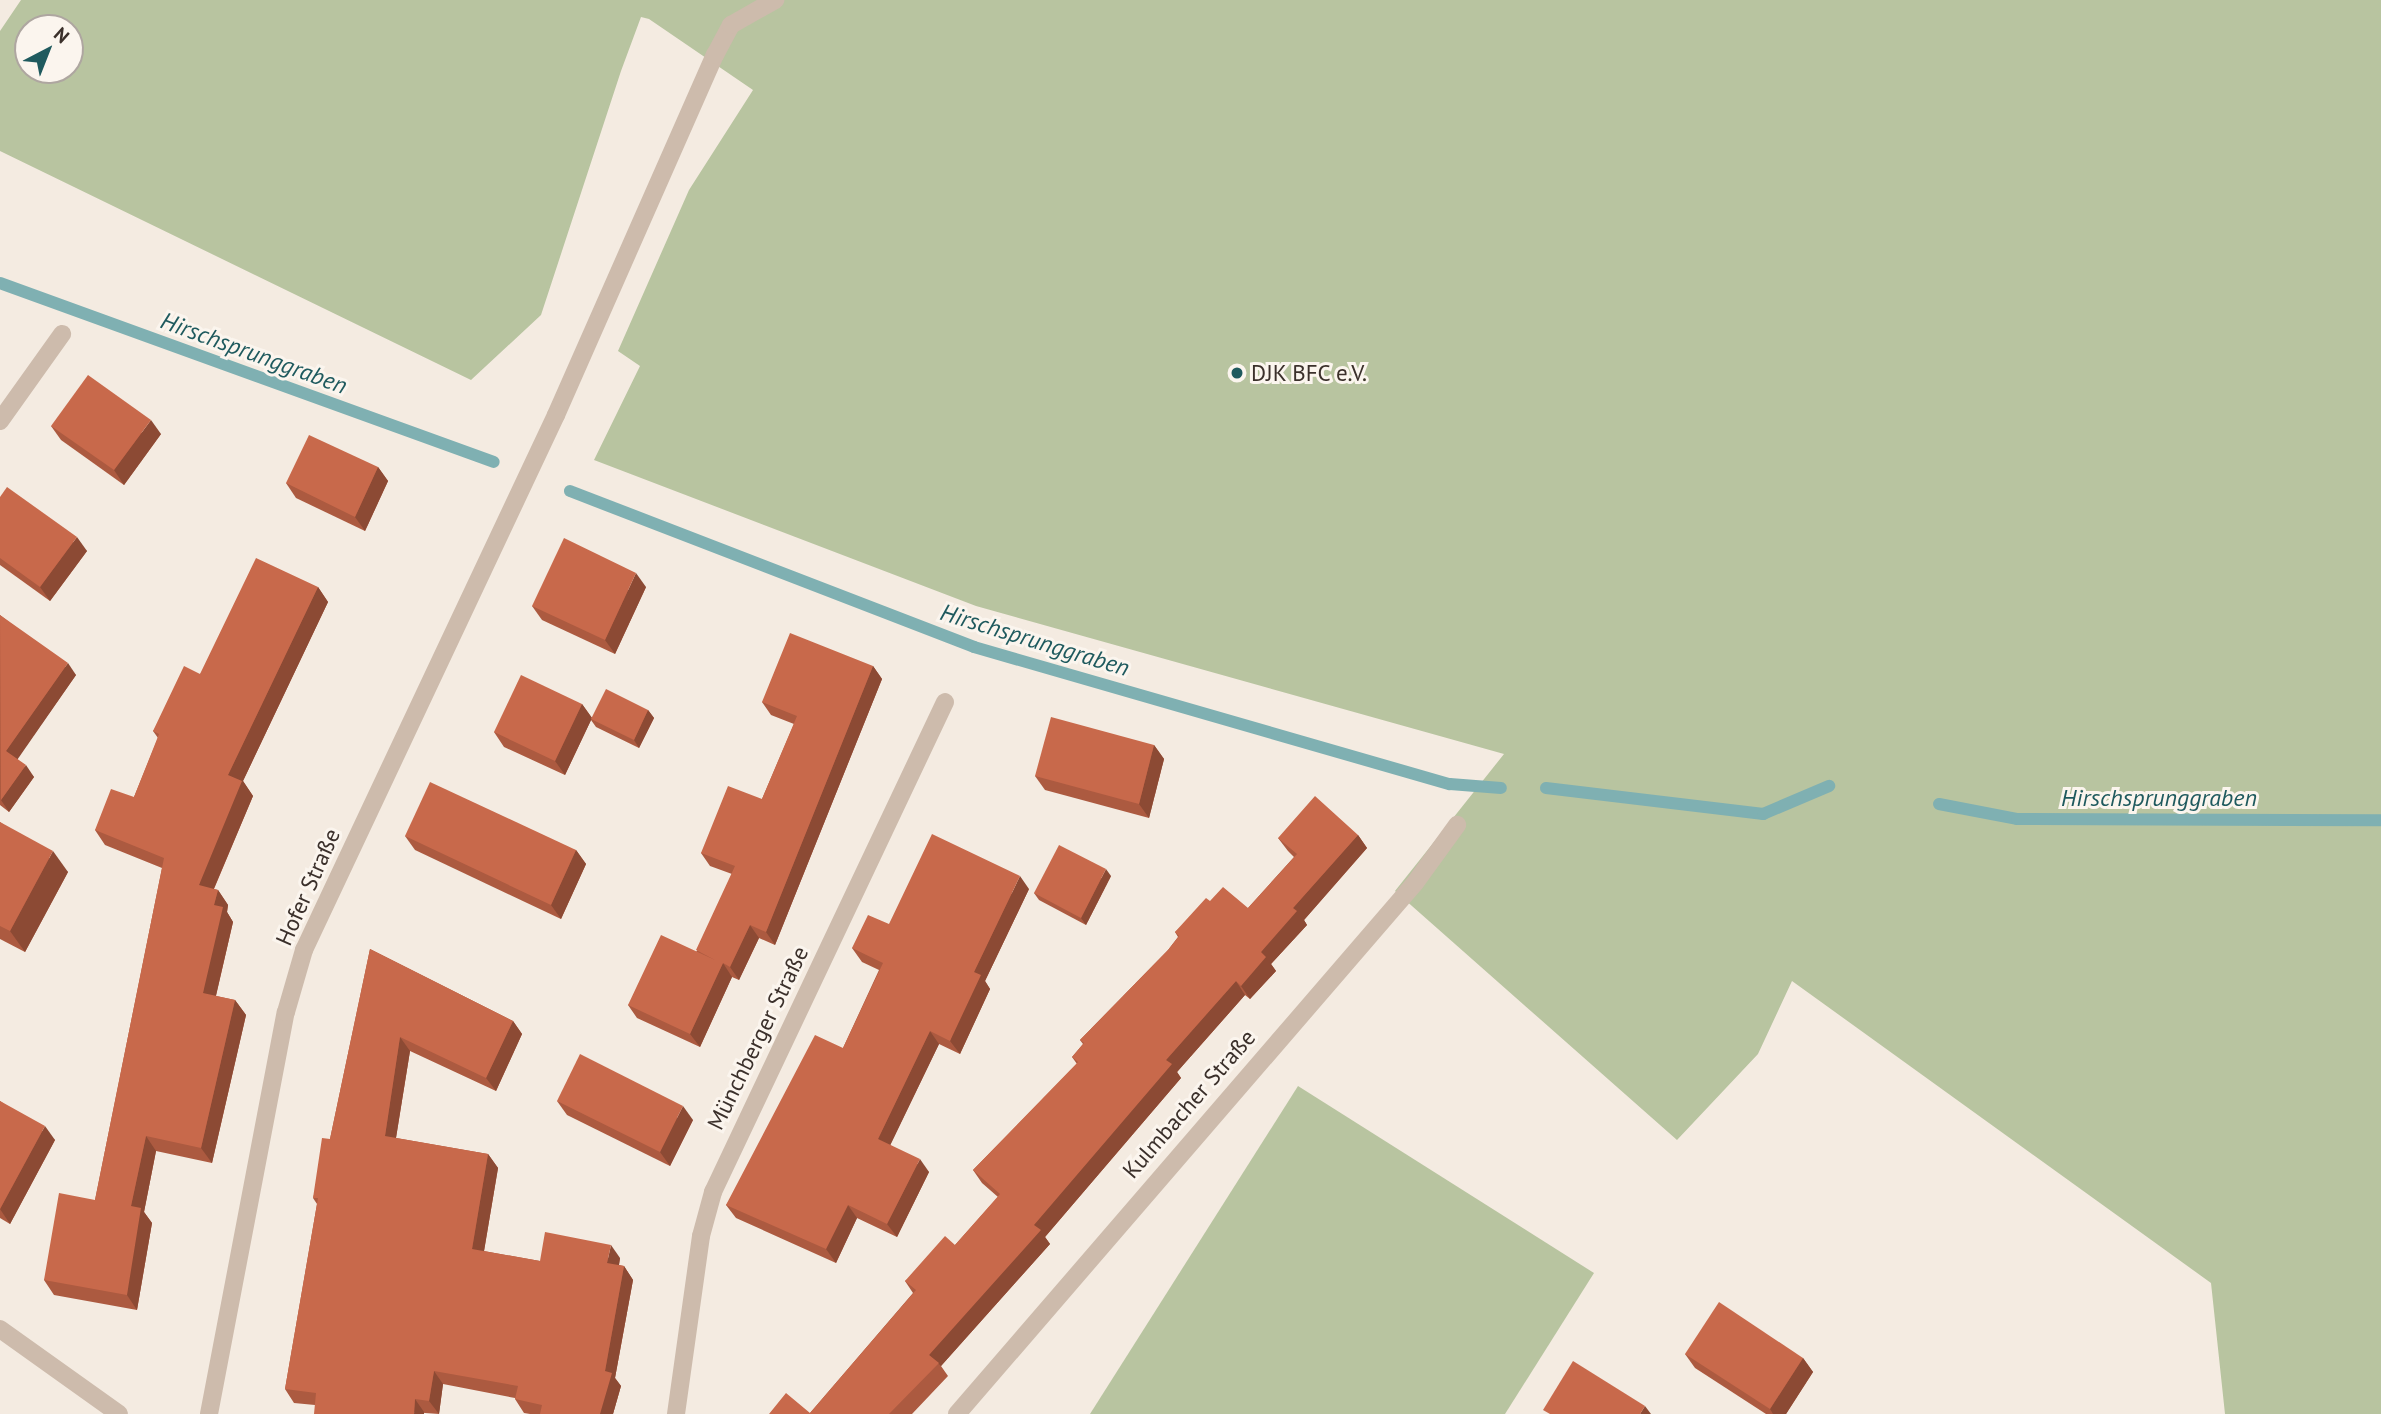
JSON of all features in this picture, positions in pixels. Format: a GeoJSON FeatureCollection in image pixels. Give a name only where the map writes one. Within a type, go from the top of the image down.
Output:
{"type":"FeatureCollection","features":[{"type":"Feature","properties":{"kind":"street","name":"Hofer Straße"},"geometry":{"type":"LineString","coordinates":[[209,1414],[286,1012],[304,950],[556,415],[715,55],[731,25],[775,0]]}},
{"type":"Feature","properties":{"kind":"street"},"geometry":{"type":"LineString","coordinates":[[0,421],[62,334]]}},
{"type":"Feature","properties":{"kind":"street","name":"Münchberger Straße"},"geometry":{"type":"LineString","coordinates":[[676,1414],[701,1236],[713,1192],[945,702]]}},
{"type":"Feature","properties":{"kind":"street","name":"Kulmbacher Straße"},"geometry":{"type":"LineString","coordinates":[[957,1414],[1415,883],[1457,825]]}},
{"type":"Feature","properties":{"kind":"street"},"geometry":{"type":"LineString","coordinates":[[0,1329],[119,1414]]}},
{"type":"Feature","properties":{"kind":"green space"},"geometry":{"type":"Polygon","coordinates":[[[21,0],[2381,0],[2381,1414],[2225,1414],[2211,1283],[1792,981],[1758,1054],[1677,1140],[1395,891],[1504,754],[976,606],[594,460],[640,366],[618,351],[689,190],[753,90],[649,19],[641,17],[621,71],[541,315],[471,380],[0,151],[0,31],[21,0]]]}},
{"type":"Feature","properties":{"kind":"green space"},"geometry":{"type":"Polygon","coordinates":[[[1298,1086],[1594,1273],[1505,1414],[1090,1414],[1298,1086]]]}},
{"type":"Feature","properties":{"kind":"building"},"geometry":{"type":"Polygon","coordinates":[[[88,375],[151,420],[114,470],[51,426],[88,375]]]}},
{"type":"Feature","properties":{"kind":"building"},"geometry":{"type":"Polygon","coordinates":[[[309,435],[378,467],[355,517],[286,483],[309,435]]]}},
{"type":"Feature","properties":{"kind":"building"},"geometry":{"type":"Polygon","coordinates":[[[7,487],[77,537],[40,587],[0,558],[0,497],[7,487]]]}},
{"type":"Feature","properties":{"kind":"building"},"geometry":{"type":"Polygon","coordinates":[[[564,538],[636,573],[605,640],[532,606],[564,538]]]}},
{"type":"Feature","properties":{"kind":"building"},"geometry":{"type":"Polygon","coordinates":[[[256,558],[318,587],[228,775],[242,781],[199,885],[218,890],[214,905],[223,907],[203,993],[235,1000],[201,1148],[146,1136],[131,1206],[141,1208],[127,1295],[44,1280],[59,1193],[95,1200],[164,858],[95,830],[111,789],[134,797],[159,734],[153,731],[184,666],[200,674],[256,558]]]}},
{"type":"Feature","properties":{"kind":"building"},"geometry":{"type":"Polygon","coordinates":[[[0,615],[68,663],[6,751],[26,765],[1,800],[0,615]]]}},
{"type":"Feature","properties":{"kind":"building"},"geometry":{"type":"Polygon","coordinates":[[[790,633],[873,666],[766,932],[750,925],[730,967],[723,963],[690,1034],[628,1005],[661,935],[715,960],[696,950],[735,866],[701,853],[728,786],[762,799],[797,716],[762,702],[790,633]]]}},
{"type":"Feature","properties":{"kind":"building"},"geometry":{"type":"Polygon","coordinates":[[[521,675],[582,704],[555,761],[494,732],[521,675]]]}},
{"type":"Feature","properties":{"kind":"building"},"geometry":{"type":"Polygon","coordinates":[[[606,689],[648,710],[634,740],[591,719],[606,689]]]}},
{"type":"Feature","properties":{"kind":"building"},"geometry":{"type":"Polygon","coordinates":[[[1051,717],[1154,745],[1139,804],[1035,776],[1051,717]]]}},
{"type":"Feature","properties":{"kind":"building"},"geometry":{"type":"Polygon","coordinates":[[[430,782],[576,850],[551,905],[405,836],[430,782]]]}},
{"type":"Feature","properties":{"kind":"building"},"geometry":{"type":"Polygon","coordinates":[[[1315,796],[1358,835],[1293,908],[1297,911],[1261,952],[1266,957],[1241,986],[1236,981],[1166,1060],[1172,1064],[1034,1225],[1041,1230],[929,1355],[939,1363],[889,1414],[769,1414],[786,1393],[810,1413],[916,1290],[905,1281],[945,1236],[955,1245],[1000,1194],[973,1170],[1078,1062],[1072,1057],[1084,1043],[1080,1040],[1168,950],[1179,936],[1175,932],[1206,898],[1210,901],[1223,887],[1248,908],[1297,854],[1278,838],[1315,796]]]}},
{"type":"Feature","properties":{"kind":"building"},"geometry":{"type":"Polygon","coordinates":[[[0,822],[53,851],[10,931],[0,926],[0,822]]]}},
{"type":"Feature","properties":{"kind":"building"},"geometry":{"type":"Polygon","coordinates":[[[932,834],[1020,876],[974,972],[981,975],[950,1041],[930,1031],[878,1139],[920,1159],[887,1224],[848,1205],[826,1249],[726,1205],[815,1035],[843,1048],[883,963],[852,948],[868,915],[889,924],[932,834]]]}},
{"type":"Feature","properties":{"kind":"building"},"geometry":{"type":"Polygon","coordinates":[[[1059,845],[1106,869],[1081,918],[1034,893],[1059,845]]]}},
{"type":"Feature","properties":{"kind":"building"},"geometry":{"type":"Polygon","coordinates":[[[370,949],[513,1021],[486,1078],[400,1037],[385,1136],[488,1154],[472,1249],[540,1261],[545,1232],[611,1245],[607,1263],[624,1266],[605,1371],[612,1373],[600,1414],[540,1414],[542,1405],[515,1399],[518,1386],[434,1371],[429,1401],[415,1399],[414,1414],[314,1414],[316,1393],[285,1389],[318,1198],[313,1198],[322,1138],[330,1139],[370,949]]]}},
{"type":"Feature","properties":{"kind":"building"},"geometry":{"type":"Polygon","coordinates":[[[580,1054],[683,1106],[660,1152],[557,1101],[580,1054]]]}},
{"type":"Feature","properties":{"kind":"building"},"geometry":{"type":"Polygon","coordinates":[[[0,1101],[45,1126],[0,1209],[0,1101]]]}},
{"type":"Feature","properties":{"kind":"building"},"geometry":{"type":"Polygon","coordinates":[[[1719,1302],[1803,1358],[1770,1409],[1685,1354],[1719,1302]]]}},
{"type":"Feature","properties":{"kind":"building"},"geometry":{"type":"Polygon","coordinates":[[[1573,1361],[1645,1406],[1640,1414],[1550,1414],[1543,1410],[1573,1361]]]}},
{"type":"Feature","properties":{"kind":"waterway","name":"Hirschsprunggraben"},"geometry":{"type":"LineString","coordinates":[[0,283],[494,462]]}},
{"type":"Feature","properties":{"kind":"waterway","name":"Hirschsprunggraben"},"geometry":{"type":"LineString","coordinates":[[570,491],[974,647],[1450,784],[1501,788]]}},
{"type":"Feature","properties":{"kind":"waterway","name":"Hirschsprunggraben"},"geometry":{"type":"LineString","coordinates":[[1546,788],[1763,814],[1829,786]]}},
{"type":"Feature","properties":{"kind":"waterway","name":"Hirschsprunggraben"},"geometry":{"type":"LineString","coordinates":[[1939,804],[2017,819],[2381,820]]}},
{"type":"Feature","properties":{"kind":"place","name":"DJK BFC e.V."},"geometry":{"type":"Point","coordinates":[1237,373]}}]}
